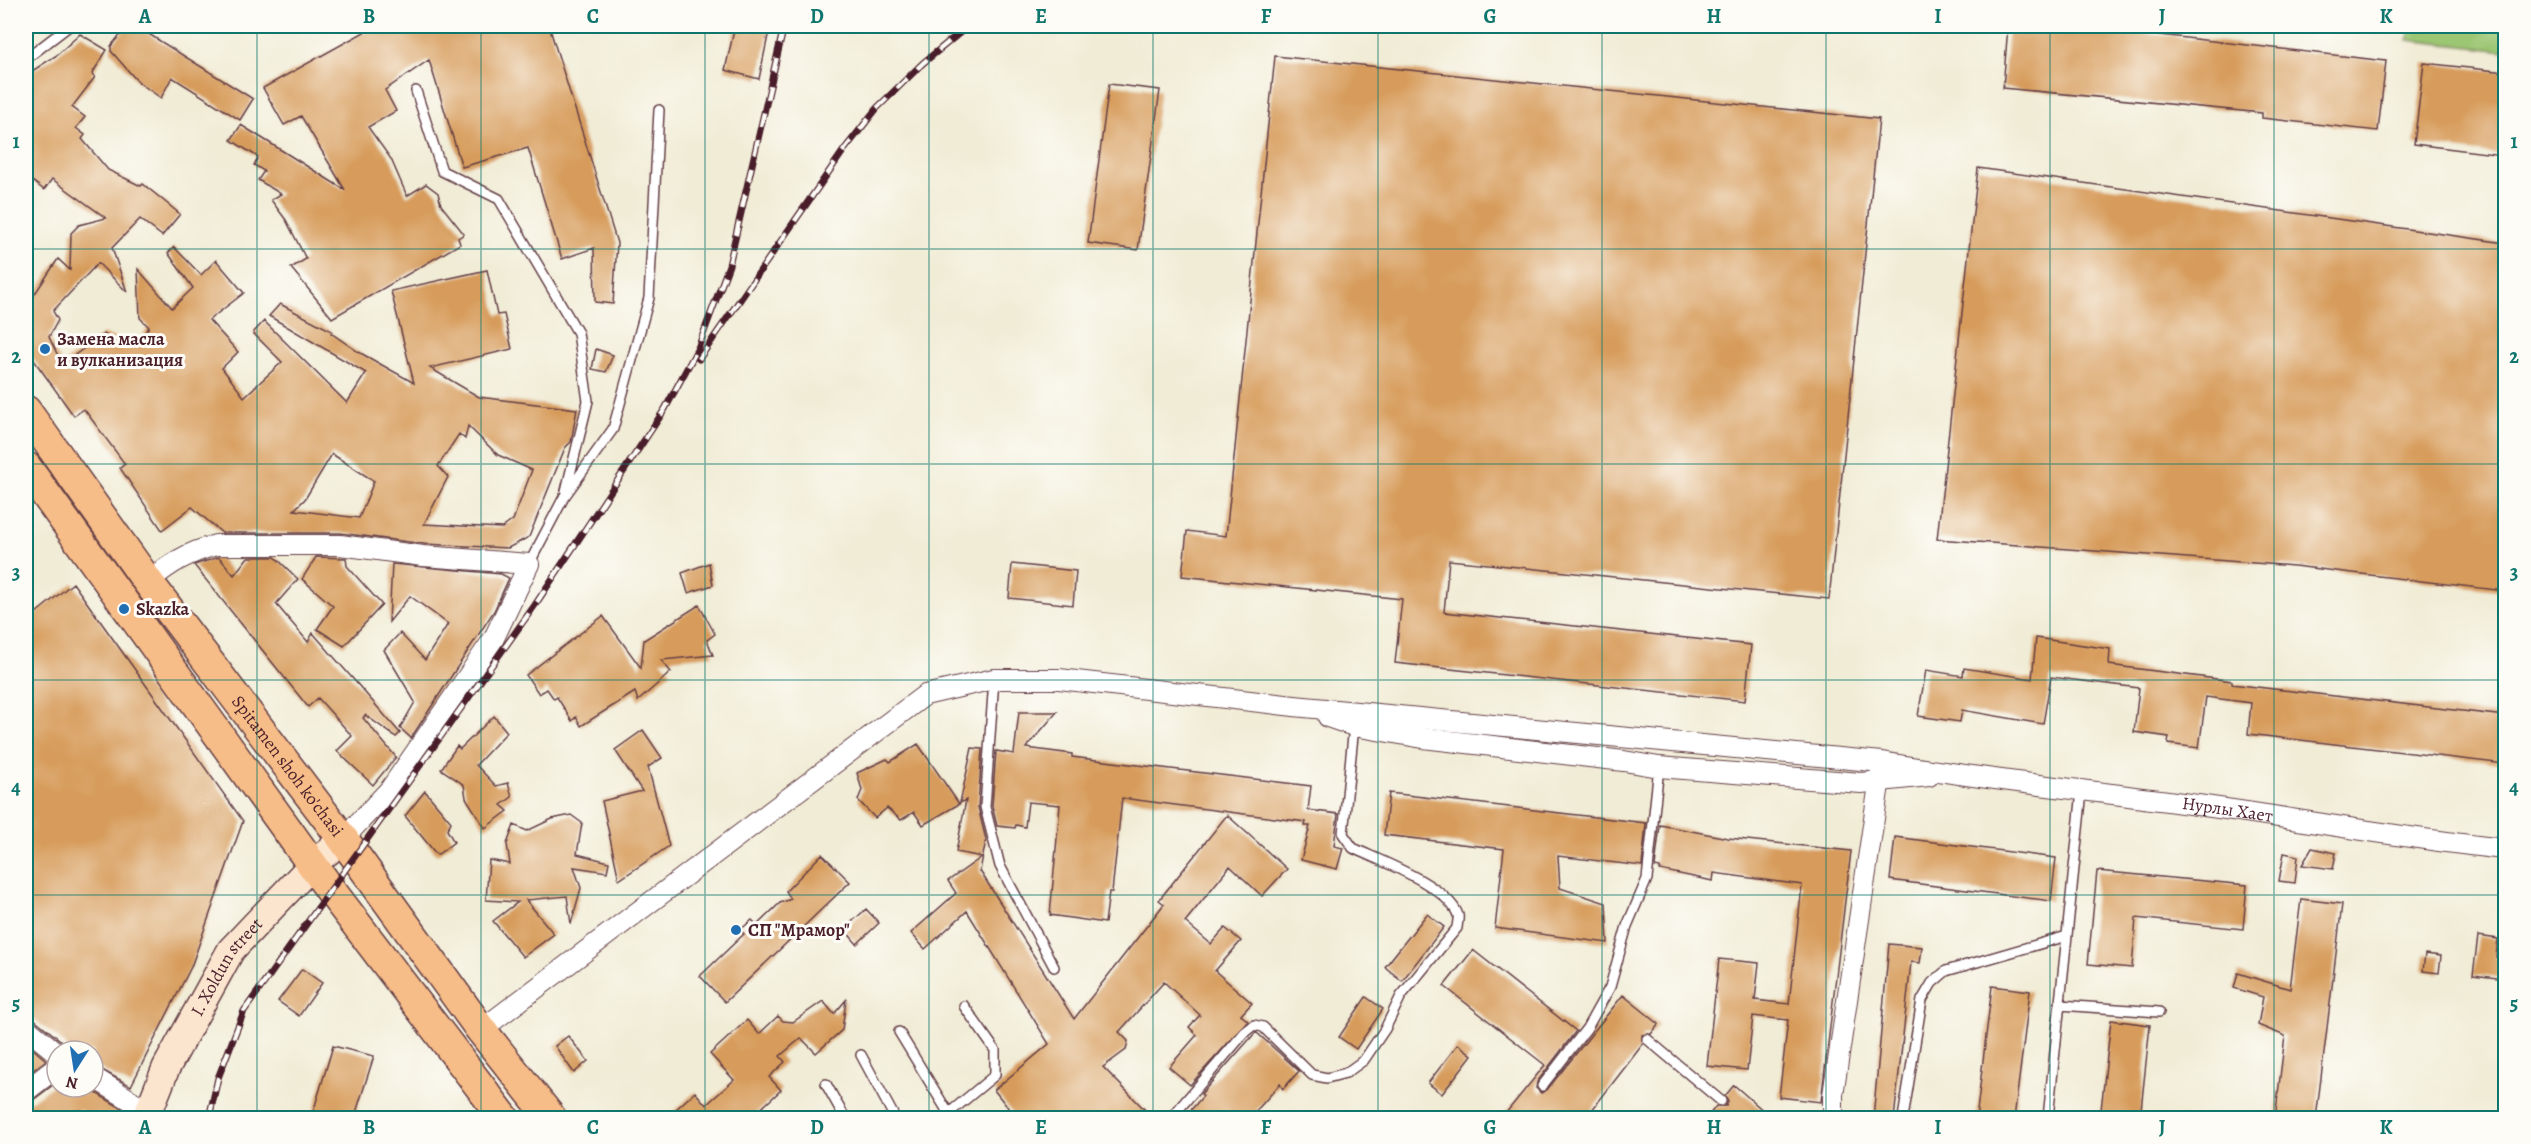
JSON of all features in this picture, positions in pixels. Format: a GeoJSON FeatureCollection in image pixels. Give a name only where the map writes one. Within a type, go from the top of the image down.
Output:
{"type":"FeatureCollection","features":[{"type":"Feature","properties":{"kind":"main road","name":"Spitamen shoh ko'chasi"},"geometry":{"type":"LineString","coordinates":[[26,411],[148,582],[343,840],[481,1030],[551,1119]]}},
{"type":"Feature","properties":{"kind":"main road","name":"Spitamen shoh ko'chasi"},"geometry":{"type":"LineString","coordinates":[[26,467],[312,865],[504,1119]]}},
{"type":"Feature","properties":{"kind":"street"},"geometry":{"type":"LineString","coordinates":[[148,582],[171,563],[197,550],[216,545],[340,545],[423,556],[529,564],[494,638],[390,788],[343,840]]}},
{"type":"Feature","properties":{"kind":"street"},"geometry":{"type":"LineString","coordinates":[[481,1030],[924,695],[994,679],[1059,679],[1294,706],[1882,762],[1947,774]]}},
{"type":"Feature","properties":{"kind":"street"},"geometry":{"type":"LineString","coordinates":[[1294,706],[1354,726],[1423,738],[1624,760],[1659,767],[1862,783],[1947,774]]}},
{"type":"Feature","properties":{"kind":"street"},"geometry":{"type":"LineString","coordinates":[[1833,1119],[1833,1095],[1882,762]]}},
{"type":"Feature","properties":{"kind":"street","name":"Нурлы Хает"},"geometry":{"type":"LineString","coordinates":[[1947,774],[2151,799],[2435,842],[2505,849]]}},
{"type":"Feature","properties":{"kind":"street","name":"I. Xoldun street"},"geometry":{"type":"LineString","coordinates":[[147,1115],[166,1068],[231,950],[312,865],[343,840]]}},
{"type":"Feature","properties":{"kind":"street"},"geometry":{"type":"LineString","coordinates":[[26,1028],[45,1043]]}},
{"type":"Feature","properties":{"kind":"street"},"geometry":{"type":"LineString","coordinates":[[26,1091],[45,1076]]}},
{"type":"Feature","properties":{"kind":"street"},"geometry":{"type":"LineString","coordinates":[[105,1085],[147,1115]]}},
{"type":"Feature","properties":{"kind":"lane"},"geometry":{"type":"LineString","coordinates":[[26,59],[69,26]]}},
{"type":"Feature","properties":{"kind":"lane"},"geometry":{"type":"LineString","coordinates":[[417,91],[442,171],[499,199],[578,333],[588,401],[564,497]]}},
{"type":"Feature","properties":{"kind":"lane"},"geometry":{"type":"LineString","coordinates":[[529,564],[564,497],[613,429],[649,298],[659,110]]}},
{"type":"Feature","properties":{"kind":"lane"},"geometry":{"type":"LineString","coordinates":[[994,679],[986,807],[1000,866],[1054,967]]}},
{"type":"Feature","properties":{"kind":"lane"},"geometry":{"type":"LineString","coordinates":[[1171,1119],[1245,1032],[1254,1025],[1263,1027],[1312,1075],[1327,1078],[1346,1073],[1364,1060],[1385,1029],[1401,996],[1457,928],[1458,916],[1451,903],[1432,887],[1353,848],[1346,841],[1343,834],[1354,726]]}},
{"type":"Feature","properties":{"kind":"lane"},"geometry":{"type":"LineString","coordinates":[[1542,1086],[1600,1007],[1610,987],[1627,926],[1647,879],[1659,767]]}},
{"type":"Feature","properties":{"kind":"lane"},"geometry":{"type":"LineString","coordinates":[[2048,1119],[2082,792]]}},
{"type":"Feature","properties":{"kind":"lane"},"geometry":{"type":"LineString","coordinates":[[1903,1119],[1922,1000],[1932,983],[1946,971],[2067,936]]}},
{"type":"Feature","properties":{"kind":"lane"},"geometry":{"type":"LineString","coordinates":[[2060,1005],[2159,1012]]}},
{"type":"Feature","properties":{"kind":"lane"},"geometry":{"type":"LineString","coordinates":[[899,1032],[946,1116],[995,1075],[995,1050],[964,1006]]}},
{"type":"Feature","properties":{"kind":"lane"},"geometry":{"type":"LineString","coordinates":[[1600,1007],[1608,1014]]}},
{"type":"Feature","properties":{"kind":"lane"},"geometry":{"type":"LineString","coordinates":[[1647,1039],[1721,1101]]}},
{"type":"Feature","properties":{"kind":"lane"},"geometry":{"type":"LineString","coordinates":[[861,1055],[896,1119]]}},
{"type":"Feature","properties":{"kind":"lane"},"geometry":{"type":"LineString","coordinates":[[826,1084],[845,1119]]}},
{"type":"Feature","properties":{"kind":"green space"},"geometry":{"type":"Polygon","coordinates":[[[2410,26],[2505,26],[2505,51],[2408,40],[2410,26]]]}},
{"type":"Feature","properties":{"kind":"building"},"geometry":{"type":"Polygon","coordinates":[[[127,26],[136,26],[253,99],[240,120],[172,77],[161,98],[138,82],[111,51],[111,46],[127,26]]]}},
{"type":"Feature","properties":{"kind":"building"},"geometry":{"type":"Polygon","coordinates":[[[375,26],[549,26],[617,243],[613,304],[595,302],[594,248],[562,259],[528,148],[462,167],[429,60],[385,90],[396,111],[368,127],[391,159],[407,196],[426,184],[438,193],[441,205],[464,234],[458,238],[460,244],[332,318],[291,268],[306,259],[286,220],[271,200],[281,194],[258,180],[264,171],[254,165],[258,157],[231,140],[241,125],[345,190],[301,116],[284,125],[263,88],[375,26]]]}},
{"type":"Feature","properties":{"kind":"building"},"geometry":{"type":"Polygon","coordinates":[[[735,26],[770,26],[759,79],[725,70],[735,26]]]}},
{"type":"Feature","properties":{"kind":"building"},"geometry":{"type":"Polygon","coordinates":[[[2008,26],[2082,26],[2386,61],[2378,131],[2262,118],[2262,113],[2003,88],[2008,26]]]}},
{"type":"Feature","properties":{"kind":"building"},"geometry":{"type":"Polygon","coordinates":[[[80,34],[107,50],[92,74],[95,77],[72,107],[85,117],[76,128],[85,135],[82,139],[108,170],[141,186],[143,184],[180,214],[162,236],[140,219],[112,248],[127,292],[98,263],[53,311],[58,320],[49,337],[62,364],[104,334],[135,346],[149,327],[140,318],[138,269],[172,308],[193,288],[168,253],[174,247],[201,275],[216,260],[244,293],[209,320],[238,352],[222,368],[244,397],[282,362],[253,333],[264,321],[347,403],[366,373],[269,316],[280,304],[332,331],[331,333],[357,351],[414,383],[391,291],[487,270],[497,315],[504,314],[512,349],[430,368],[479,397],[577,409],[571,442],[565,448],[529,537],[508,548],[424,544],[340,533],[222,533],[192,507],[162,530],[120,468],[125,464],[84,409],[74,416],[26,349],[26,307],[58,259],[70,270],[71,233],[79,225],[106,218],[52,179],[44,190],[26,176],[26,75],[57,55],[80,34]],[[468,426],[465,439],[459,434],[438,466],[448,477],[424,524],[502,528],[513,520],[532,470],[498,455],[468,426]],[[332,454],[305,499],[294,510],[359,518],[374,481],[332,454]]]}},
{"type":"Feature","properties":{"kind":"building"},"geometry":{"type":"Polygon","coordinates":[[[1275,56],[1879,119],[1829,599],[1449,560],[1444,612],[1751,645],[1745,701],[1395,663],[1402,599],[1182,576],[1187,531],[1226,536],[1275,56]]]}},
{"type":"Feature","properties":{"kind":"building"},"geometry":{"type":"Polygon","coordinates":[[[2424,63],[2505,72],[2505,124],[2502,155],[2414,144],[2424,63]]]}},
{"type":"Feature","properties":{"kind":"building"},"geometry":{"type":"Polygon","coordinates":[[[1109,84],[1160,90],[1138,250],[1088,243],[1109,84]]]}},
{"type":"Feature","properties":{"kind":"building"},"geometry":{"type":"Polygon","coordinates":[[[1978,168],[2505,243],[2505,591],[2294,566],[1937,539],[1978,168]]]}},
{"type":"Feature","properties":{"kind":"building"},"geometry":{"type":"Polygon","coordinates":[[[596,349],[613,355],[606,372],[592,369],[596,349]]]}},
{"type":"Feature","properties":{"kind":"building"},"geometry":{"type":"Polygon","coordinates":[[[219,557],[234,575],[248,557],[275,557],[298,579],[276,604],[308,642],[313,633],[400,733],[396,737],[365,715],[363,718],[396,757],[373,785],[337,751],[352,736],[318,698],[308,707],[194,565],[219,557]]]}},
{"type":"Feature","properties":{"kind":"building"},"geometry":{"type":"Polygon","coordinates":[[[316,557],[346,558],[347,566],[382,605],[344,646],[317,629],[333,606],[302,579],[316,557]]]}},
{"type":"Feature","properties":{"kind":"building"},"geometry":{"type":"Polygon","coordinates":[[[709,563],[713,585],[688,593],[682,573],[709,563]]]}},
{"type":"Feature","properties":{"kind":"building"},"geometry":{"type":"Polygon","coordinates":[[[392,564],[501,574],[509,578],[494,611],[411,738],[400,728],[415,702],[384,650],[400,633],[425,660],[448,624],[410,596],[389,622],[392,564]]]}},
{"type":"Feature","properties":{"kind":"building"},"geometry":{"type":"Polygon","coordinates":[[[1012,564],[1076,571],[1073,605],[1009,598],[1012,564]]]}},
{"type":"Feature","properties":{"kind":"building"},"geometry":{"type":"Polygon","coordinates":[[[73,583],[243,821],[191,967],[131,1086],[105,1072],[105,1039],[59,1039],[34,1019],[26,1016],[26,621],[73,583]]]}},
{"type":"Feature","properties":{"kind":"building"},"geometry":{"type":"Polygon","coordinates":[[[699,605],[715,634],[707,640],[713,655],[661,660],[671,672],[638,701],[635,692],[581,726],[576,717],[572,721],[557,697],[554,699],[547,689],[539,694],[526,675],[603,616],[641,668],[644,640],[699,605]]]}},
{"type":"Feature","properties":{"kind":"building"},"geometry":{"type":"Polygon","coordinates":[[[2036,638],[2110,649],[2109,665],[2232,681],[2232,684],[2505,716],[2505,764],[2248,734],[2251,703],[2206,697],[2199,748],[2168,744],[2169,737],[2134,732],[2139,688],[2051,677],[2043,724],[1962,710],[1960,722],[1918,716],[1926,670],[1963,676],[1964,668],[2032,679],[2036,638]]]}},
{"type":"Feature","properties":{"kind":"building"},"geometry":{"type":"Polygon","coordinates":[[[1019,712],[1057,712],[1026,748],[1072,754],[1072,757],[1311,786],[1308,810],[1338,814],[1334,846],[1343,848],[1337,869],[1301,860],[1310,826],[1305,826],[1306,822],[1122,798],[1112,892],[1109,892],[1105,923],[1050,915],[1060,805],[1028,802],[1025,827],[1016,825],[1015,828],[997,826],[992,806],[996,751],[1014,754],[1019,712]]]}},
{"type":"Feature","properties":{"kind":"building"},"geometry":{"type":"Polygon","coordinates":[[[494,716],[507,732],[476,765],[496,786],[508,783],[512,797],[501,805],[508,811],[485,828],[466,798],[464,785],[441,769],[457,746],[460,749],[494,716]]]}},
{"type":"Feature","properties":{"kind":"building"},"geometry":{"type":"Polygon","coordinates":[[[643,730],[662,758],[648,767],[669,846],[619,880],[602,801],[642,791],[615,750],[643,730]]]}},
{"type":"Feature","properties":{"kind":"building"},"geometry":{"type":"Polygon","coordinates":[[[918,744],[959,804],[923,825],[914,812],[901,820],[887,808],[875,818],[858,800],[862,790],[857,773],[887,759],[890,762],[918,744]]]}},
{"type":"Feature","properties":{"kind":"building"},"geometry":{"type":"Polygon","coordinates":[[[972,748],[982,749],[978,807],[986,840],[980,871],[1074,1019],[1164,904],[1159,900],[1227,815],[1287,869],[1262,896],[1230,866],[1185,922],[1211,944],[1225,928],[1241,941],[1215,971],[1252,1003],[1241,1015],[1248,1021],[1190,1085],[1169,1067],[1197,1035],[1189,1027],[1200,1015],[1164,982],[1119,1032],[1128,1041],[1126,1050],[1103,1067],[1154,1119],[1017,1119],[994,1090],[1049,1044],[967,911],[925,949],[911,933],[956,893],[948,881],[982,857],[956,852],[966,800],[960,803],[972,748]]]}},
{"type":"Feature","properties":{"kind":"building"},"geometry":{"type":"Polygon","coordinates":[[[425,791],[451,822],[447,830],[454,842],[437,855],[405,816],[425,791]]]}},
{"type":"Feature","properties":{"kind":"building"},"geometry":{"type":"Polygon","coordinates":[[[1389,793],[1646,823],[1642,866],[1558,856],[1560,888],[1606,903],[1608,943],[1495,928],[1504,849],[1384,835],[1389,793]]]}},
{"type":"Feature","properties":{"kind":"building"},"geometry":{"type":"Polygon","coordinates":[[[571,815],[582,823],[577,854],[609,862],[607,872],[574,867],[581,888],[571,924],[567,896],[526,900],[554,934],[523,957],[493,921],[518,902],[486,900],[489,860],[510,864],[507,844],[514,825],[527,831],[552,819],[571,815]]]}},
{"type":"Feature","properties":{"kind":"building"},"geometry":{"type":"Polygon","coordinates":[[[1660,825],[1728,838],[1851,851],[1821,1102],[1779,1097],[1788,1020],[1753,1016],[1747,1070],[1707,1066],[1719,959],[1759,963],[1755,1000],[1789,1004],[1802,885],[1714,873],[1713,881],[1660,870],[1655,867],[1660,825]]]}},
{"type":"Feature","properties":{"kind":"building"},"geometry":{"type":"Polygon","coordinates":[[[1895,837],[2056,858],[2051,901],[1890,880],[1895,837]]]}},
{"type":"Feature","properties":{"kind":"building"},"geometry":{"type":"Polygon","coordinates":[[[2312,848],[2336,853],[2333,869],[2302,865],[2312,848]]]}},
{"type":"Feature","properties":{"kind":"building"},"geometry":{"type":"Polygon","coordinates":[[[2284,853],[2298,856],[2295,883],[2279,881],[2284,853]]]}},
{"type":"Feature","properties":{"kind":"building"},"geometry":{"type":"Polygon","coordinates":[[[822,854],[850,882],[725,1002],[700,976],[744,934],[740,930],[752,920],[757,925],[780,903],[791,899],[786,891],[822,854]]]}},
{"type":"Feature","properties":{"kind":"building"},"geometry":{"type":"Polygon","coordinates":[[[2097,871],[2247,885],[2243,929],[2136,918],[2132,968],[2088,964],[2097,871]]]}},
{"type":"Feature","properties":{"kind":"building"},"geometry":{"type":"Polygon","coordinates":[[[2301,899],[2342,904],[2316,1119],[2275,1119],[2285,1036],[2258,1025],[2263,997],[2234,988],[2238,973],[2290,989],[2301,899]]]}},
{"type":"Feature","properties":{"kind":"building"},"geometry":{"type":"Polygon","coordinates":[[[866,909],[879,923],[857,944],[844,929],[866,909]]]}},
{"type":"Feature","properties":{"kind":"building"},"geometry":{"type":"Polygon","coordinates":[[[1427,914],[1444,927],[1402,981],[1385,967],[1427,914]]]}},
{"type":"Feature","properties":{"kind":"building"},"geometry":{"type":"Polygon","coordinates":[[[2478,936],[2498,939],[2496,957],[2505,958],[2505,979],[2473,975],[2478,936]]]}},
{"type":"Feature","properties":{"kind":"building"},"geometry":{"type":"Polygon","coordinates":[[[1889,944],[1922,947],[1920,963],[1911,962],[1894,1119],[1873,1119],[1889,944]]]}},
{"type":"Feature","properties":{"kind":"building"},"geometry":{"type":"Polygon","coordinates":[[[1473,950],[1576,1031],[1537,1082],[1536,1088],[1541,1093],[1547,1090],[1623,995],[1659,1024],[1651,1034],[1642,1035],[1643,1044],[1585,1119],[1501,1119],[1545,1065],[1444,986],[1473,950]]]}},
{"type":"Feature","properties":{"kind":"building"},"geometry":{"type":"Polygon","coordinates":[[[2425,954],[2441,956],[2439,973],[2423,971],[2425,954]]]}},
{"type":"Feature","properties":{"kind":"building"},"geometry":{"type":"Polygon","coordinates":[[[302,969],[322,983],[299,1016],[278,1001],[302,969]]]}},
{"type":"Feature","properties":{"kind":"building"},"geometry":{"type":"Polygon","coordinates":[[[1992,986],[2030,991],[2014,1119],[1976,1119],[1992,986]]]}},
{"type":"Feature","properties":{"kind":"building"},"geometry":{"type":"Polygon","coordinates":[[[1366,997],[1383,1009],[1356,1049],[1339,1037],[1366,997]]]}},
{"type":"Feature","properties":{"kind":"building"},"geometry":{"type":"Polygon","coordinates":[[[846,1000],[842,1030],[816,1053],[801,1038],[780,1056],[785,1062],[769,1077],[781,1090],[750,1119],[665,1119],[695,1092],[706,1105],[734,1080],[710,1054],[747,1020],[759,1034],[778,1016],[783,1021],[793,1022],[823,1001],[834,1014],[846,1000]]]}},
{"type":"Feature","properties":{"kind":"building"},"geometry":{"type":"Polygon","coordinates":[[[2111,1020],[2150,1025],[2140,1119],[2100,1119],[2111,1020]]]}},
{"type":"Feature","properties":{"kind":"building"},"geometry":{"type":"Polygon","coordinates":[[[1256,1032],[1299,1071],[1283,1089],[1280,1084],[1249,1119],[1183,1119],[1203,1096],[1201,1094],[1256,1032]]]}},
{"type":"Feature","properties":{"kind":"building"},"geometry":{"type":"Polygon","coordinates":[[[568,1036],[588,1061],[574,1073],[555,1046],[568,1036]]]}},
{"type":"Feature","properties":{"kind":"building"},"geometry":{"type":"Polygon","coordinates":[[[26,1043],[45,1061],[26,1076],[26,1043]]]}},
{"type":"Feature","properties":{"kind":"building"},"geometry":{"type":"Polygon","coordinates":[[[1458,1044],[1472,1055],[1442,1094],[1428,1083],[1458,1044]]]}},
{"type":"Feature","properties":{"kind":"building"},"geometry":{"type":"Polygon","coordinates":[[[333,1046],[374,1056],[354,1119],[311,1119],[333,1046]]]}},
{"type":"Feature","properties":{"kind":"building"},"geometry":{"type":"Polygon","coordinates":[[[1734,1085],[1773,1119],[1706,1119],[1716,1106],[1726,1106],[1728,1102],[1725,1096],[1734,1085]]]}},
{"type":"Feature","properties":{"kind":"building"},"geometry":{"type":"Polygon","coordinates":[[[45,1091],[45,1099],[105,1098],[123,1109],[121,1119],[91,1119],[80,1110],[66,1119],[26,1119],[26,1103],[45,1091]]]}},
{"type":"Feature","properties":{"kind":"railway"},"geometry":{"type":"LineString","coordinates":[[209,1118],[218,1078],[244,1011],[535,605],[665,409],[698,348],[729,265],[784,26]]}},
{"type":"Feature","properties":{"kind":"railway"},"geometry":{"type":"LineString","coordinates":[[699,359],[844,150],[877,108],[923,63],[968,26]]}},
{"type":"Feature","properties":{"kind":"place","name":"Замена масла и вулканизация"},"geometry":{"type":"Point","coordinates":[45,349]}},
{"type":"Feature","properties":{"kind":"place","name":"Skazka"},"geometry":{"type":"Point","coordinates":[124,609]}},
{"type":"Feature","properties":{"kind":"place","name":"СП \"Мрамор\""},"geometry":{"type":"Point","coordinates":[736,930]}}]}
